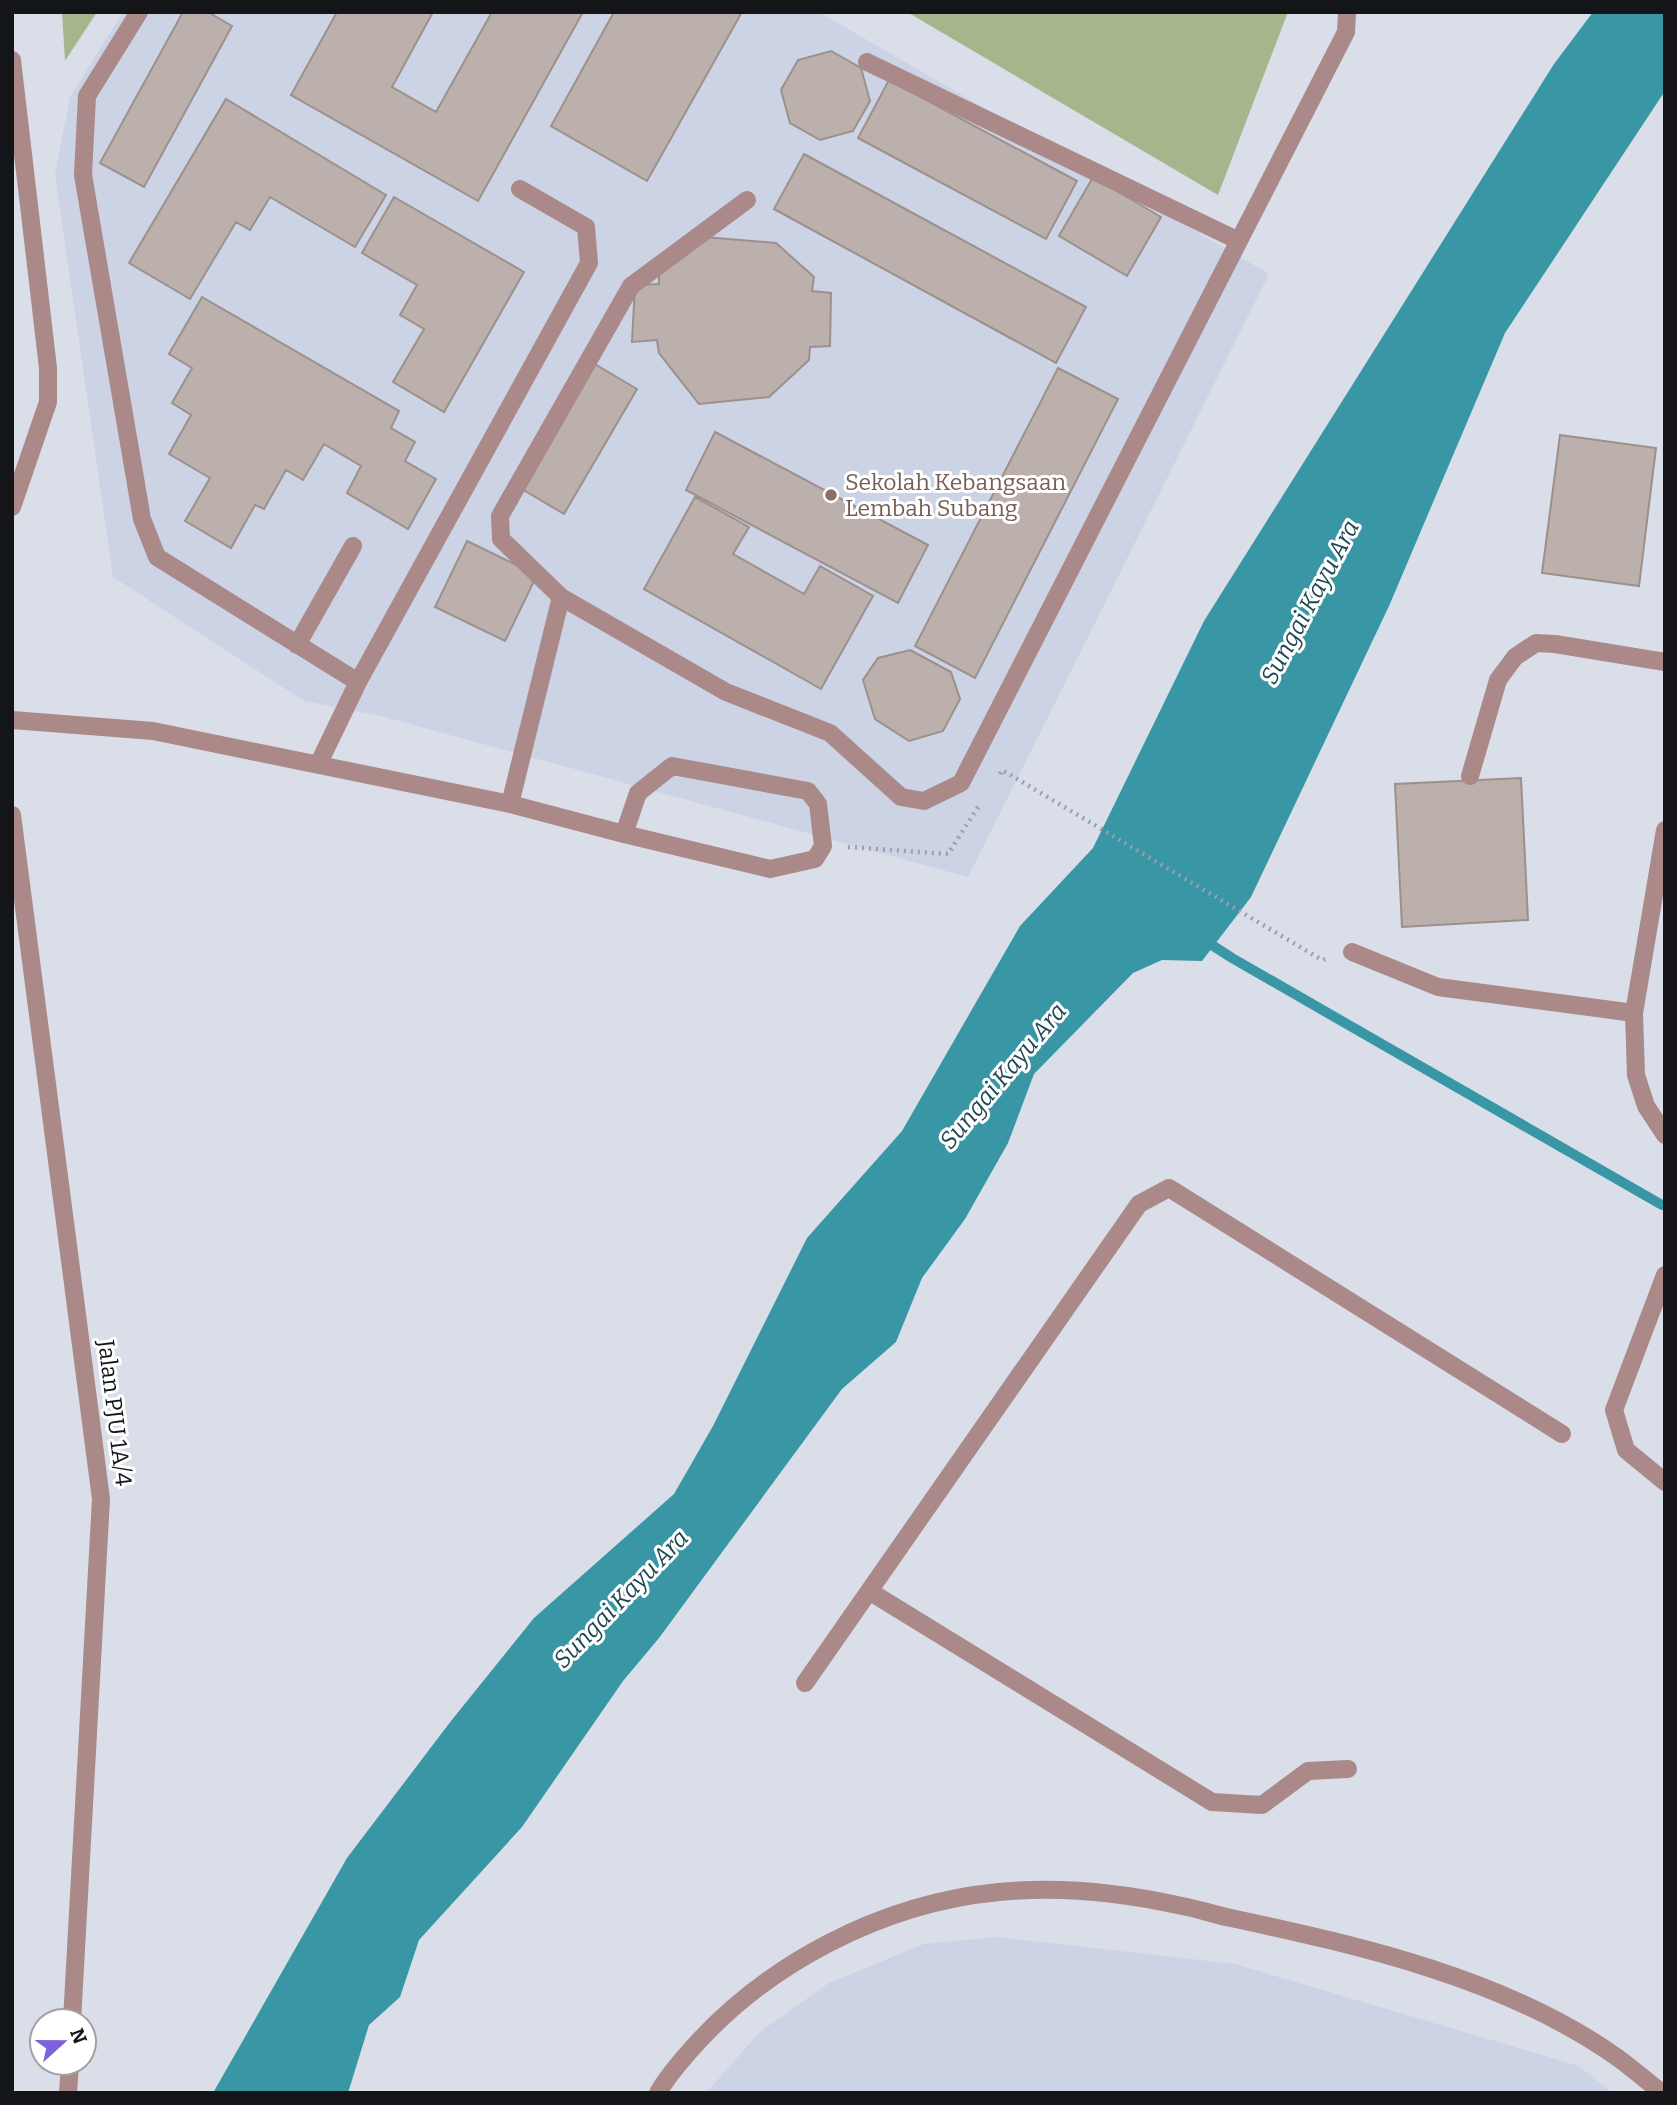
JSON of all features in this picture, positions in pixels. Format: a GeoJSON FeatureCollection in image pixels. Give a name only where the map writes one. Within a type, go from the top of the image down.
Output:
{"type":"FeatureCollection","features":[{"type":"Feature","properties":{"kind":"street"},"geometry":{"type":"LineString","coordinates":[[138,12],[87,96],[83,175],[142,519],[157,557],[358,682]]}},
{"type":"Feature","properties":{"kind":"street"},"geometry":{"type":"LineString","coordinates":[[747,201],[631,286],[500,516],[500,540],[561,597],[726,692],[830,733],[901,797],[924,802],[961,783],[1346,32],[1347,12]]}},
{"type":"Feature","properties":{"kind":"street"},"geometry":{"type":"LineString","coordinates":[[12,60],[15,108],[48,368],[48,402],[12,507]]}},
{"type":"Feature","properties":{"kind":"street"},"geometry":{"type":"LineString","coordinates":[[867,62],[1239,241]]}},
{"type":"Feature","properties":{"kind":"street"},"geometry":{"type":"LineString","coordinates":[[318,765],[358,682],[589,262],[586,227],[520,189]]}},
{"type":"Feature","properties":{"kind":"street"},"geometry":{"type":"LineString","coordinates":[[297,645],[353,546]]}},
{"type":"Feature","properties":{"kind":"street"},"geometry":{"type":"LineString","coordinates":[[510,804],[561,597]]}},
{"type":"Feature","properties":{"kind":"street"},"geometry":{"type":"LineString","coordinates":[[1470,776],[1497,681],[1515,657],[1536,643],[1665,662]]}},
{"type":"Feature","properties":{"kind":"street"},"geometry":{"type":"LineString","coordinates":[[12,720],[153,731],[510,804],[624,834],[769,869],[815,859],[823,846],[818,804],[808,791],[672,766],[638,793],[624,834]]}},
{"type":"Feature","properties":{"kind":"street","name":"Jalan PJU 1A/4"},"geometry":{"type":"LineString","coordinates":[[12,815],[101,1499],[73,2007]]}},
{"type":"Feature","properties":{"kind":"street"},"geometry":{"type":"LineString","coordinates":[[1665,830],[1634,1013],[1636,1075],[1646,1106],[1665,1135]]}},
{"type":"Feature","properties":{"kind":"street"},"geometry":{"type":"LineString","coordinates":[[1352,952],[1438,987],[1634,1013]]}},
{"type":"Feature","properties":{"kind":"street"},"geometry":{"type":"LineString","coordinates":[[805,1684],[1139,1204],[1169,1188],[1562,1434]]}},
{"type":"Feature","properties":{"kind":"street"},"geometry":{"type":"LineString","coordinates":[[1665,1275],[1614,1410],[1626,1450],[1665,1482]]}},
{"type":"Feature","properties":{"kind":"street"},"geometry":{"type":"LineString","coordinates":[[869,1591],[1212,1802],[1262,1805],[1308,1771],[1349,1769]]}},
{"type":"Feature","properties":{"kind":"street"},"geometry":{"type":"LineString","coordinates":[[658,2093],[666,2079],[702,2038],[740,2002],[818,1949],[881,1920],[934,1902],[999,1892],[1048,1890],[1118,1895],[1181,1905],[1296,1931],[1396,1958],[1476,1984],[1555,2020],[1617,2057],[1662,2093]]}},
{"type":"Feature","properties":{"kind":"path"},"geometry":{"type":"LineString","coordinates":[[1002,770],[1322,960]]}},
{"type":"Feature","properties":{"kind":"path"},"geometry":{"type":"LineString","coordinates":[[823,846],[948,855],[964,830]]}},
{"type":"Feature","properties":{"kind":"shaded area"},"geometry":{"type":"Polygon","coordinates":[[[123,12],[819,12],[1269,274],[968,877],[381,716],[304,701],[113,577],[55,174],[70,97],[123,12]]]}},
{"type":"Feature","properties":{"kind":"shaded area"},"geometry":{"type":"Polygon","coordinates":[[[996,1937],[1235,1964],[1579,2066],[1612,2093],[706,2093],[760,2032],[829,1983],[924,1944],[996,1937]]]}},
{"type":"Feature","properties":{"kind":"green space"},"geometry":{"type":"Polygon","coordinates":[[[62,12],[97,12],[65,61],[62,12]]]}},
{"type":"Feature","properties":{"kind":"green space"},"geometry":{"type":"Polygon","coordinates":[[[907,12],[1288,12],[1218,195],[907,12]]]}},
{"type":"Feature","properties":{"kind":"water","name":"Sungai Kayu Ara"},"geometry":{"type":"Polygon","coordinates":[[[1593,12],[1665,12],[1665,91],[1505,333],[1389,606],[1251,897],[1202,961],[1162,960],[1133,973],[1034,1074],[1008,1143],[965,1219],[922,1278],[896,1342],[842,1389],[659,1638],[623,1681],[522,1827],[419,1940],[400,1997],[369,2025],[348,2093],[213,2093],[347,1858],[451,1721],[534,1618],[674,1494],[713,1426],[807,1238],[902,1131],[1020,926],[1093,848],[1204,621],[1554,64],[1593,12]]]}},
{"type":"Feature","properties":{"kind":"building"},"geometry":{"type":"Polygon","coordinates":[[[183,12],[208,12],[232,26],[144,187],[100,163],[183,12]]]}},
{"type":"Feature","properties":{"kind":"building"},"geometry":{"type":"Polygon","coordinates":[[[337,12],[433,12],[392,87],[436,112],[492,12],[583,12],[478,201],[291,95],[337,12]]]}},
{"type":"Feature","properties":{"kind":"building"},"geometry":{"type":"Polygon","coordinates":[[[614,12],[742,12],[647,181],[551,126],[614,12]]]}},
{"type":"Feature","properties":{"kind":"building"},"geometry":{"type":"Polygon","coordinates":[[[831,51],[861,68],[870,101],[853,131],[820,140],[790,123],[781,90],[798,60],[831,51]]]}},
{"type":"Feature","properties":{"kind":"building"},"geometry":{"type":"Polygon","coordinates":[[[889,80],[1077,181],[1046,239],[858,138],[889,80]]]}},
{"type":"Feature","properties":{"kind":"building"},"geometry":{"type":"Polygon","coordinates":[[[226,99],[386,195],[355,247],[270,197],[250,230],[236,222],[190,299],[129,263],[226,99]]]}},
{"type":"Feature","properties":{"kind":"building"},"geometry":{"type":"Polygon","coordinates":[[[804,154],[1086,307],[1056,363],[774,209],[804,154]]]}},
{"type":"Feature","properties":{"kind":"building"},"geometry":{"type":"Polygon","coordinates":[[[1093,177],[1161,217],[1127,276],[1059,236],[1093,177]]]}},
{"type":"Feature","properties":{"kind":"building"},"geometry":{"type":"Polygon","coordinates":[[[394,197],[524,272],[444,412],[393,382],[424,329],[400,315],[417,285],[362,253],[394,197]]]}},
{"type":"Feature","properties":{"kind":"building"},"geometry":{"type":"Polygon","coordinates":[[[704,237],[776,243],[814,277],[812,291],[831,293],[830,346],[810,347],[809,360],[769,397],[699,404],[659,353],[657,340],[632,342],[635,285],[659,284],[659,270],[704,237]]]}},
{"type":"Feature","properties":{"kind":"building"},"geometry":{"type":"Polygon","coordinates":[[[202,297],[399,411],[391,428],[415,442],[405,461],[436,479],[408,529],[347,493],[361,466],[324,444],[303,480],[286,470],[264,509],[255,505],[231,548],[185,521],[210,478],[169,454],[191,415],[172,403],[192,368],[169,354],[202,297]]]}},
{"type":"Feature","properties":{"kind":"building"},"geometry":{"type":"Polygon","coordinates":[[[593,363],[637,389],[564,514],[520,488],[593,363]]]}},
{"type":"Feature","properties":{"kind":"building"},"geometry":{"type":"Polygon","coordinates":[[[1058,368],[1118,399],[975,678],[915,646],[1058,368]]]}},
{"type":"Feature","properties":{"kind":"building"},"geometry":{"type":"Polygon","coordinates":[[[715,432],[928,545],[898,603],[686,490],[715,432]]]}},
{"type":"Feature","properties":{"kind":"building"},"geometry":{"type":"Polygon","coordinates":[[[1560,435],[1656,448],[1639,586],[1542,573],[1560,435]]]}},
{"type":"Feature","properties":{"kind":"building"},"geometry":{"type":"Polygon","coordinates":[[[695,497],[749,527],[733,554],[804,594],[820,566],[873,596],[821,689],[644,589],[695,497]]]}},
{"type":"Feature","properties":{"kind":"building"},"geometry":{"type":"Polygon","coordinates":[[[467,541],[537,575],[505,641],[435,607],[467,541]]]}},
{"type":"Feature","properties":{"kind":"building"},"geometry":{"type":"Polygon","coordinates":[[[910,650],[951,672],[960,699],[943,731],[909,741],[875,719],[863,680],[878,658],[910,650]]]}},
{"type":"Feature","properties":{"kind":"building"},"geometry":{"type":"Polygon","coordinates":[[[1521,778],[1528,920],[1402,927],[1395,784],[1521,778]]]}},
{"type":"Feature","properties":{"kind":"waterway"},"geometry":{"type":"LineString","coordinates":[[1201,938],[1662,1205]]}},
{"type":"Feature","properties":{"kind":"place","name":"Sekolah Kebangsaan Lembah Subang"},"geometry":{"type":"Point","coordinates":[831,495]}}]}
